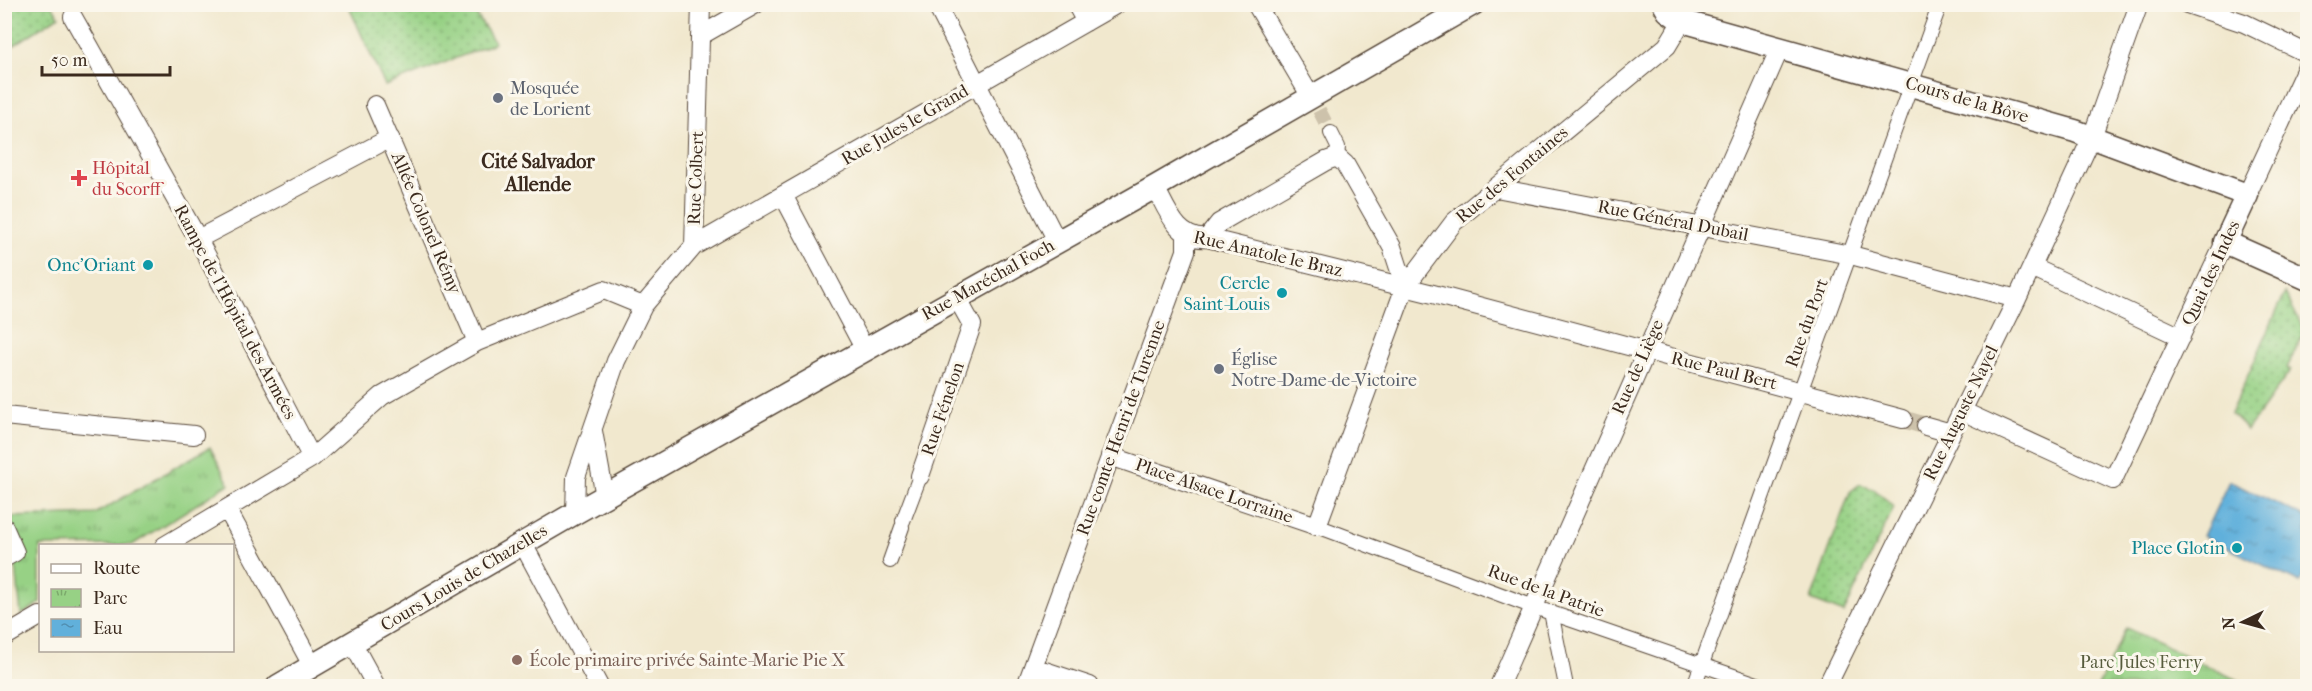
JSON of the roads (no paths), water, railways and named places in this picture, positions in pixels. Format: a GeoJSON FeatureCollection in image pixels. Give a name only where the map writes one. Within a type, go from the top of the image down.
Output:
{"type":"FeatureCollection","features":[{"type":"Feature","properties":{"kind":"street","name":"Rue Colbert"},"geometry":{"type":"LineString","coordinates":[[575,513],[576,477],[616,361],[643,306],[694,246],[701,4]]}},
{"type":"Feature","properties":{"kind":"street"},"geometry":{"type":"LineString","coordinates":[[700,36],[756,4]]}},
{"type":"Feature","properties":{"kind":"street"},"geometry":{"type":"LineString","coordinates":[[936,4],[1058,241]]}},
{"type":"Feature","properties":{"kind":"street"},"geometry":{"type":"LineString","coordinates":[[1076,4],[1086,22]]}},
{"type":"Feature","properties":{"kind":"street","name":"Rue Jules le Grand"},"geometry":{"type":"LineString","coordinates":[[694,246],[1117,4]]}},
{"type":"Feature","properties":{"kind":"street"},"geometry":{"type":"LineString","coordinates":[[1256,4],[1315,104]]}},
{"type":"Feature","properties":{"kind":"street","name":"Rue Maréchal Foch"},"geometry":{"type":"LineString","coordinates":[[605,497],[1155,187],[1315,104],[1473,4]]}},
{"type":"Feature","properties":{"kind":"street"},"geometry":{"type":"LineString","coordinates":[[1664,4],[1668,11],[1682,21]]}},
{"type":"Feature","properties":{"kind":"street","name":"Rue du Port"},"geometry":{"type":"LineString","coordinates":[[1694,687],[1704,666],[1940,4]]}},
{"type":"Feature","properties":{"kind":"street","name":"Rue Auguste Nayel"},"geometry":{"type":"LineString","coordinates":[[1827,687],[2017,299],[2092,137],[2139,4]]}},
{"type":"Feature","properties":{"kind":"street"},"geometry":{"type":"LineString","coordinates":[[2187,4],[2244,23],[2307,54]]}},
{"type":"Feature","properties":{"kind":"street","name":"Rampe de l'Hôpital des Armées"},"geometry":{"type":"LineString","coordinates":[[73,17],[198,239],[312,458]]}},
{"type":"Feature","properties":{"kind":"street","name":"Cours de la Bôve"},"geometry":{"type":"LineString","coordinates":[[1682,21],[1912,83],[2092,137],[2247,195]]}},
{"type":"Feature","properties":{"kind":"street","name":"Rue des Fontaines"},"geometry":{"type":"LineString","coordinates":[[1317,526],[1405,287],[1454,222],[1667,46],[1682,21]]}},
{"type":"Feature","properties":{"kind":"street","name":"Rue de Liège"},"geometry":{"type":"LineString","coordinates":[[1499,687],[1780,48]]}},
{"type":"Feature","properties":{"kind":"street","name":"Quai des Indes"},"geometry":{"type":"LineString","coordinates":[[1962,411],[2113,480],[2307,64]]}},
{"type":"Feature","properties":{"kind":"street","name":"Allée Colonel Rémy"},"geometry":{"type":"LineString","coordinates":[[375,105],[477,342]]}},
{"type":"Feature","properties":{"kind":"street"},"geometry":{"type":"LineString","coordinates":[[1331,133],[1338,147],[1337,157]]}},
{"type":"Feature","properties":{"kind":"street"},"geometry":{"type":"LineString","coordinates":[[198,239],[390,138]]}},
{"type":"Feature","properties":{"kind":"street"},"geometry":{"type":"LineString","coordinates":[[1207,238],[1219,223],[1326,161],[1337,157]]}},
{"type":"Feature","properties":{"kind":"street"},"geometry":{"type":"LineString","coordinates":[[1337,157],[1345,164],[1392,247],[1405,287]]}},
{"type":"Feature","properties":{"kind":"street","name":"Rue Anatole le Braz"},"geometry":{"type":"LineString","coordinates":[[1155,187],[1175,224],[1186,234],[1405,287]]}},
{"type":"Feature","properties":{"kind":"street","name":"Rue Général Dubail"},"geometry":{"type":"LineString","coordinates":[[1496,188],[1851,255],[2017,299]]}},
{"type":"Feature","properties":{"kind":"street"},"geometry":{"type":"LineString","coordinates":[[783,195],[865,350]]}},
{"type":"Feature","properties":{"kind":"street","name":"Rue comte Henri de Turenne"},"geometry":{"type":"LineString","coordinates":[[1026,687],[1186,251],[1186,234]]}},
{"type":"Feature","properties":{"kind":"street"},"geometry":{"type":"LineString","coordinates":[[2225,242],[2307,279]]}},
{"type":"Feature","properties":{"kind":"street"},"geometry":{"type":"LineString","coordinates":[[2032,267],[2181,337]]}},
{"type":"Feature","properties":{"kind":"street","name":"Rue Paul Bert"},"geometry":{"type":"LineString","coordinates":[[1405,287],[1903,419]]}},
{"type":"Feature","properties":{"kind":"street"},"geometry":{"type":"LineString","coordinates":[[167,544],[312,458],[382,396],[477,342],[604,290],[643,306]]}},
{"type":"Feature","properties":{"kind":"street","name":"Rue Fénelon"},"geometry":{"type":"LineString","coordinates":[[890,561],[972,325],[957,298]]}},
{"type":"Feature","properties":{"kind":"street"},"geometry":{"type":"LineString","coordinates":[[4,416],[194,435]]}},
{"type":"Feature","properties":{"kind":"street"},"geometry":{"type":"LineString","coordinates":[[1926,426],[1952,433]]}},
{"type":"Feature","properties":{"kind":"street","name":"Rue Colbert"},"geometry":{"type":"LineString","coordinates":[[593,432],[605,497]]}},
{"type":"Feature","properties":{"kind":"street","name":"Place Alsace Lorraine"},"geometry":{"type":"LineString","coordinates":[[1110,456],[1317,526]]}},
{"type":"Feature","properties":{"kind":"street","name":"Cours Louis de Chazelles"},"geometry":{"type":"LineString","coordinates":[[278,687],[305,676],[353,644],[605,497]]}},
{"type":"Feature","properties":{"kind":"street"},"geometry":{"type":"LineString","coordinates":[[227,509],[293,632],[305,676]]}},
{"type":"Feature","properties":{"kind":"street","name":"Rue de la Patrie"},"geometry":{"type":"LineString","coordinates":[[1317,526],[1763,687]]}},
{"type":"Feature","properties":{"kind":"street"},"geometry":{"type":"LineString","coordinates":[[4,527],[15,552],[4,558]]}},
{"type":"Feature","properties":{"kind":"street"},"geometry":{"type":"LineString","coordinates":[[523,544],[599,687]]}},
{"type":"Feature","properties":{"kind":"street"},"geometry":{"type":"LineString","coordinates":[[1551,612],[1566,687]]}},
{"type":"Feature","properties":{"kind":"street"},"geometry":{"type":"LineString","coordinates":[[4,637],[39,617]]}},
{"type":"Feature","properties":{"kind":"street"},"geometry":{"type":"LineString","coordinates":[[353,644],[376,687]]}},
{"type":"Feature","properties":{"kind":"street"},"geometry":{"type":"LineString","coordinates":[[1033,667],[1090,687]]}},
{"type":"Feature","properties":{"kind":"water"},"geometry":{"type":"Polygon","coordinates":[[[2229,481],[2307,518],[2307,567],[2300,583],[2203,536],[2229,481]]]}},
{"type":"Feature","properties":{"kind":"tunnel"},"geometry":{"type":"LineString","coordinates":[[1319,110],[1331,133]]}},
{"type":"Feature","properties":{"kind":"tunnel"},"geometry":{"type":"LineString","coordinates":[[1903,419],[1926,426]]}},
{"type":"Feature","properties":{"kind":"place","name":"Mosquée de Lorient"},"geometry":{"type":"Point","coordinates":[498,98]}},
{"type":"Feature","properties":{"kind":"place","name":"Hôpital du Scorff"},"geometry":{"type":"Point","coordinates":[79,178]}},
{"type":"Feature","properties":{"kind":"place","name":"Onc'Oriant"},"geometry":{"type":"Point","coordinates":[148,265]}},
{"type":"Feature","properties":{"kind":"place","name":"Cercle Saint-Louis"},"geometry":{"type":"Point","coordinates":[1282,293]}},
{"type":"Feature","properties":{"kind":"place","name":"Église Notre-Dame-de-Victoire"},"geometry":{"type":"Point","coordinates":[1219,369]}},
{"type":"Feature","properties":{"kind":"place","name":"Place Glotin"},"geometry":{"type":"Point","coordinates":[2237,548]}},
{"type":"Feature","properties":{"kind":"place","name":"École primaire privée Sainte-Marie Pie X"},"geometry":{"type":"Point","coordinates":[517,660]}},
{"type":"Feature","properties":{"kind":"district","name":"Cité Salvador Allende"},"geometry":{"type":"Point","coordinates":[538,172]}},
{"type":"Feature","properties":{"kind":"park label","name":"Parc Jules Ferry"},"geometry":{"type":"Point","coordinates":[2141,662]}}]}
